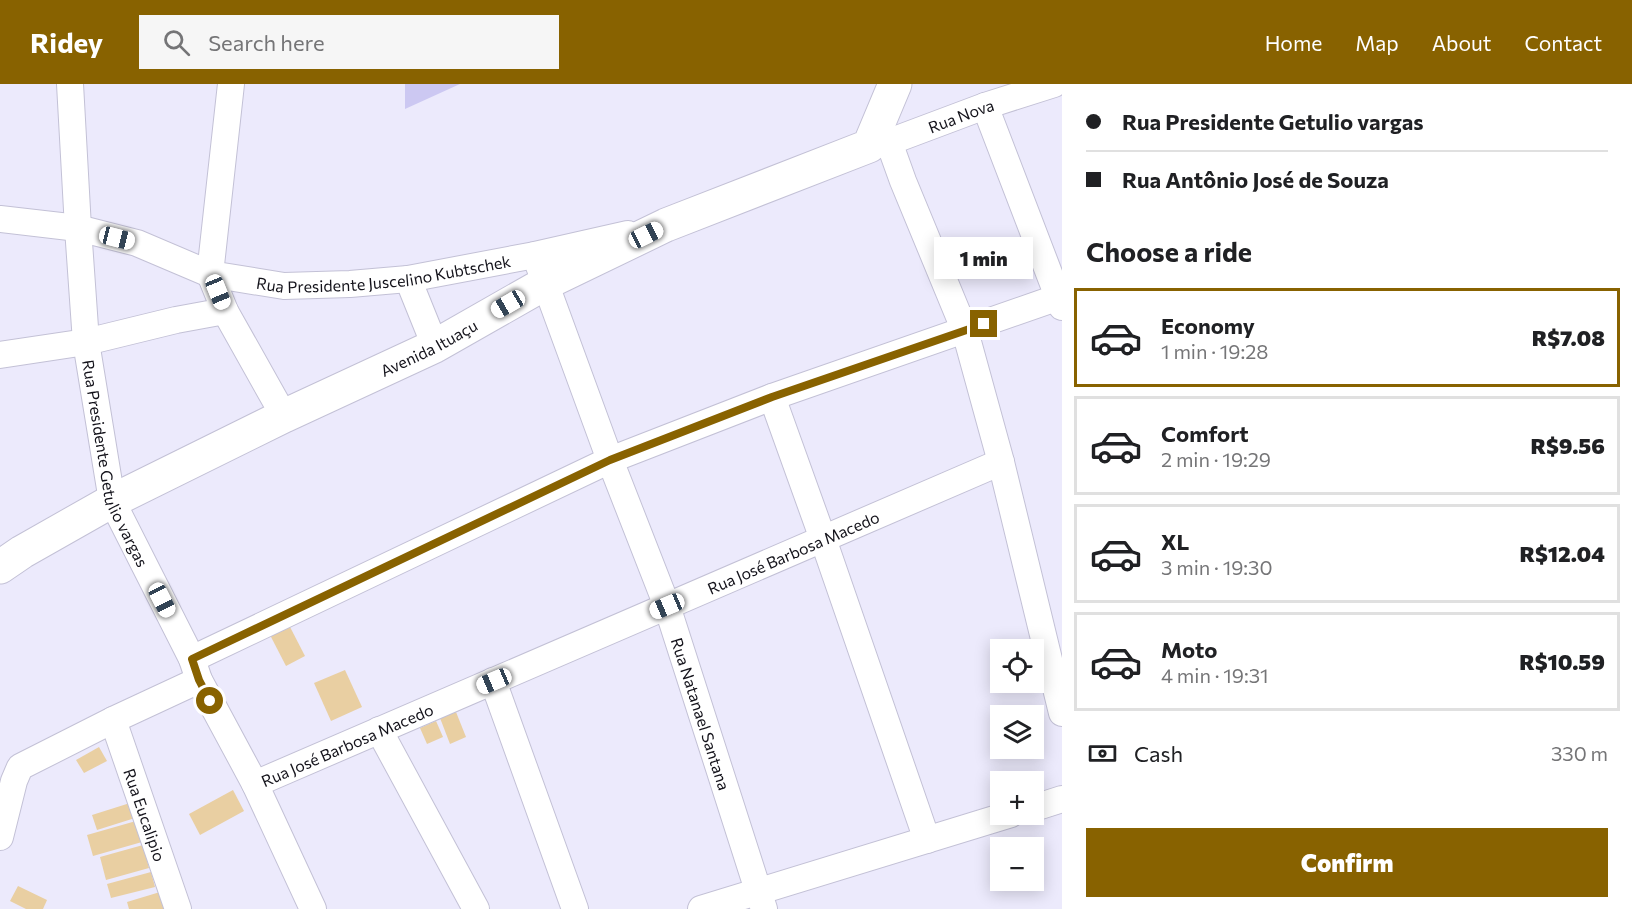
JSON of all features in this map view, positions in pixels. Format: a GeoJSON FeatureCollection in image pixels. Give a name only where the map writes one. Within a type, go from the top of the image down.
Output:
{"type":"FeatureCollection","features":[{"type":"Feature","properties":{"kind":"main road"},"geometry":{"type":"LineString","coordinates":[[879,144],[895,84]]}},
{"type":"Feature","properties":{"kind":"main road","name":"Avenida Ituaçu"},"geometry":{"type":"LineString","coordinates":[[0,567],[112,501],[284,416],[435,346],[540,269],[666,225],[879,144]]}},
{"type":"Feature","properties":{"kind":"street","name":"Rua Presidente Getulio vargas"},"geometry":{"type":"LineString","coordinates":[[70,84],[86,342],[112,501],[255,784],[313,909]]}},
{"type":"Feature","properties":{"kind":"street"},"geometry":{"type":"LineString","coordinates":[[231,84],[210,274],[225,310],[284,416]]}},
{"type":"Feature","properties":{"kind":"street","name":"Rua Nova"},"geometry":{"type":"LineString","coordinates":[[879,144],[1054,84]]}},
{"type":"Feature","properties":{"kind":"street"},"geometry":{"type":"LineString","coordinates":[[0,837],[14,781],[20,767],[113,720],[196,670],[610,460],[772,397],[965,330],[1060,302],[985,106]]}},
{"type":"Feature","properties":{"kind":"street"},"geometry":{"type":"LineString","coordinates":[[879,144],[903,181],[965,330],[1001,462],[1062,713]]}},
{"type":"Feature","properties":{"kind":"street","name":"Rua Presidente Juscelino Kubtschek"},"geometry":{"type":"LineString","coordinates":[[0,219],[78,228],[137,243],[210,274],[284,286],[350,284],[540,269]]}},
{"type":"Feature","properties":{"kind":"street","name":"Rua Natanael Santana"},"geometry":{"type":"LineString","coordinates":[[540,269],[610,460],[667,606],[761,900]]}},
{"type":"Feature","properties":{"kind":"street"},"geometry":{"type":"LineString","coordinates":[[408,279],[435,346]]}},
{"type":"Feature","properties":{"kind":"street"},"geometry":{"type":"LineString","coordinates":[[0,355],[86,342],[225,310]]}},
{"type":"Feature","properties":{"kind":"street"},"geometry":{"type":"LineString","coordinates":[[772,397],[824,539],[927,840]]}},
{"type":"Feature","properties":{"kind":"street","name":"Rua José Barbosa Macedo"},"geometry":{"type":"LineString","coordinates":[[255,784],[1001,462]]}},
{"type":"Feature","properties":{"kind":"street"},"geometry":{"type":"LineString","coordinates":[[494,681],[575,909]]}},
{"type":"Feature","properties":{"kind":"street","name":"Rua Eucalipio"},"geometry":{"type":"LineString","coordinates":[[113,720],[178,909]]}},
{"type":"Feature","properties":{"kind":"street"},"geometry":{"type":"LineString","coordinates":[[379,730],[476,909]]}},
{"type":"Feature","properties":{"kind":"street"},"geometry":{"type":"LineString","coordinates":[[1044,805],[1062,799]]}},
{"type":"Feature","properties":{"kind":"street"},"geometry":{"type":"LineString","coordinates":[[701,909],[761,900],[927,840],[990,820]]}},
{"type":"Feature","properties":{"kind":"shaded area"},"geometry":{"type":"Polygon","coordinates":[[[405,84],[460,84],[405,109],[405,84]]]}},
{"type":"Feature","properties":{"kind":"building"},"geometry":{"type":"Polygon","coordinates":[[[289,625],[305,656],[286,666],[270,635],[289,625]]]}},
{"type":"Feature","properties":{"kind":"building"},"geometry":{"type":"Polygon","coordinates":[[[345,670],[362,707],[331,721],[314,683],[345,670]]]}},
{"type":"Feature","properties":{"kind":"building"},"geometry":{"type":"Polygon","coordinates":[[[456,712],[466,737],[450,744],[440,718],[456,712]]]}},
{"type":"Feature","properties":{"kind":"building"},"geometry":{"type":"Polygon","coordinates":[[[436,721],[443,737],[427,744],[420,728],[436,721]]]}},
{"type":"Feature","properties":{"kind":"building"},"geometry":{"type":"Polygon","coordinates":[[[99,747],[107,761],[84,773],[76,760],[99,747]]]}},
{"type":"Feature","properties":{"kind":"building"},"geometry":{"type":"Polygon","coordinates":[[[233,790],[244,811],[200,835],[189,814],[233,790]]]}},
{"type":"Feature","properties":{"kind":"building"},"geometry":{"type":"Polygon","coordinates":[[[130,803],[135,818],[97,830],[92,815],[130,803]]]}},
{"type":"Feature","properties":{"kind":"building"},"geometry":{"type":"Polygon","coordinates":[[[136,821],[142,842],[93,856],[87,835],[136,821]]]}},
{"type":"Feature","properties":{"kind":"building"},"geometry":{"type":"Polygon","coordinates":[[[143,845],[149,868],[106,880],[100,857],[143,845]]]}},
{"type":"Feature","properties":{"kind":"building"},"geometry":{"type":"Polygon","coordinates":[[[151,872],[155,887],[111,898],[107,884],[151,872]]]}},
{"type":"Feature","properties":{"kind":"building"},"geometry":{"type":"Polygon","coordinates":[[[18,886],[47,900],[43,909],[26,909],[10,901],[18,886]]]}},
{"type":"Feature","properties":{"kind":"building"},"geometry":{"type":"Polygon","coordinates":[[[160,892],[166,909],[129,909],[127,902],[160,892]]]}},
{"type":"Feature","properties":{"kind":"route"},"geometry":{"type":"LineString","coordinates":[[210,701],[199,680],[192,659],[610,460],[772,397],[984,324]]}}]}
